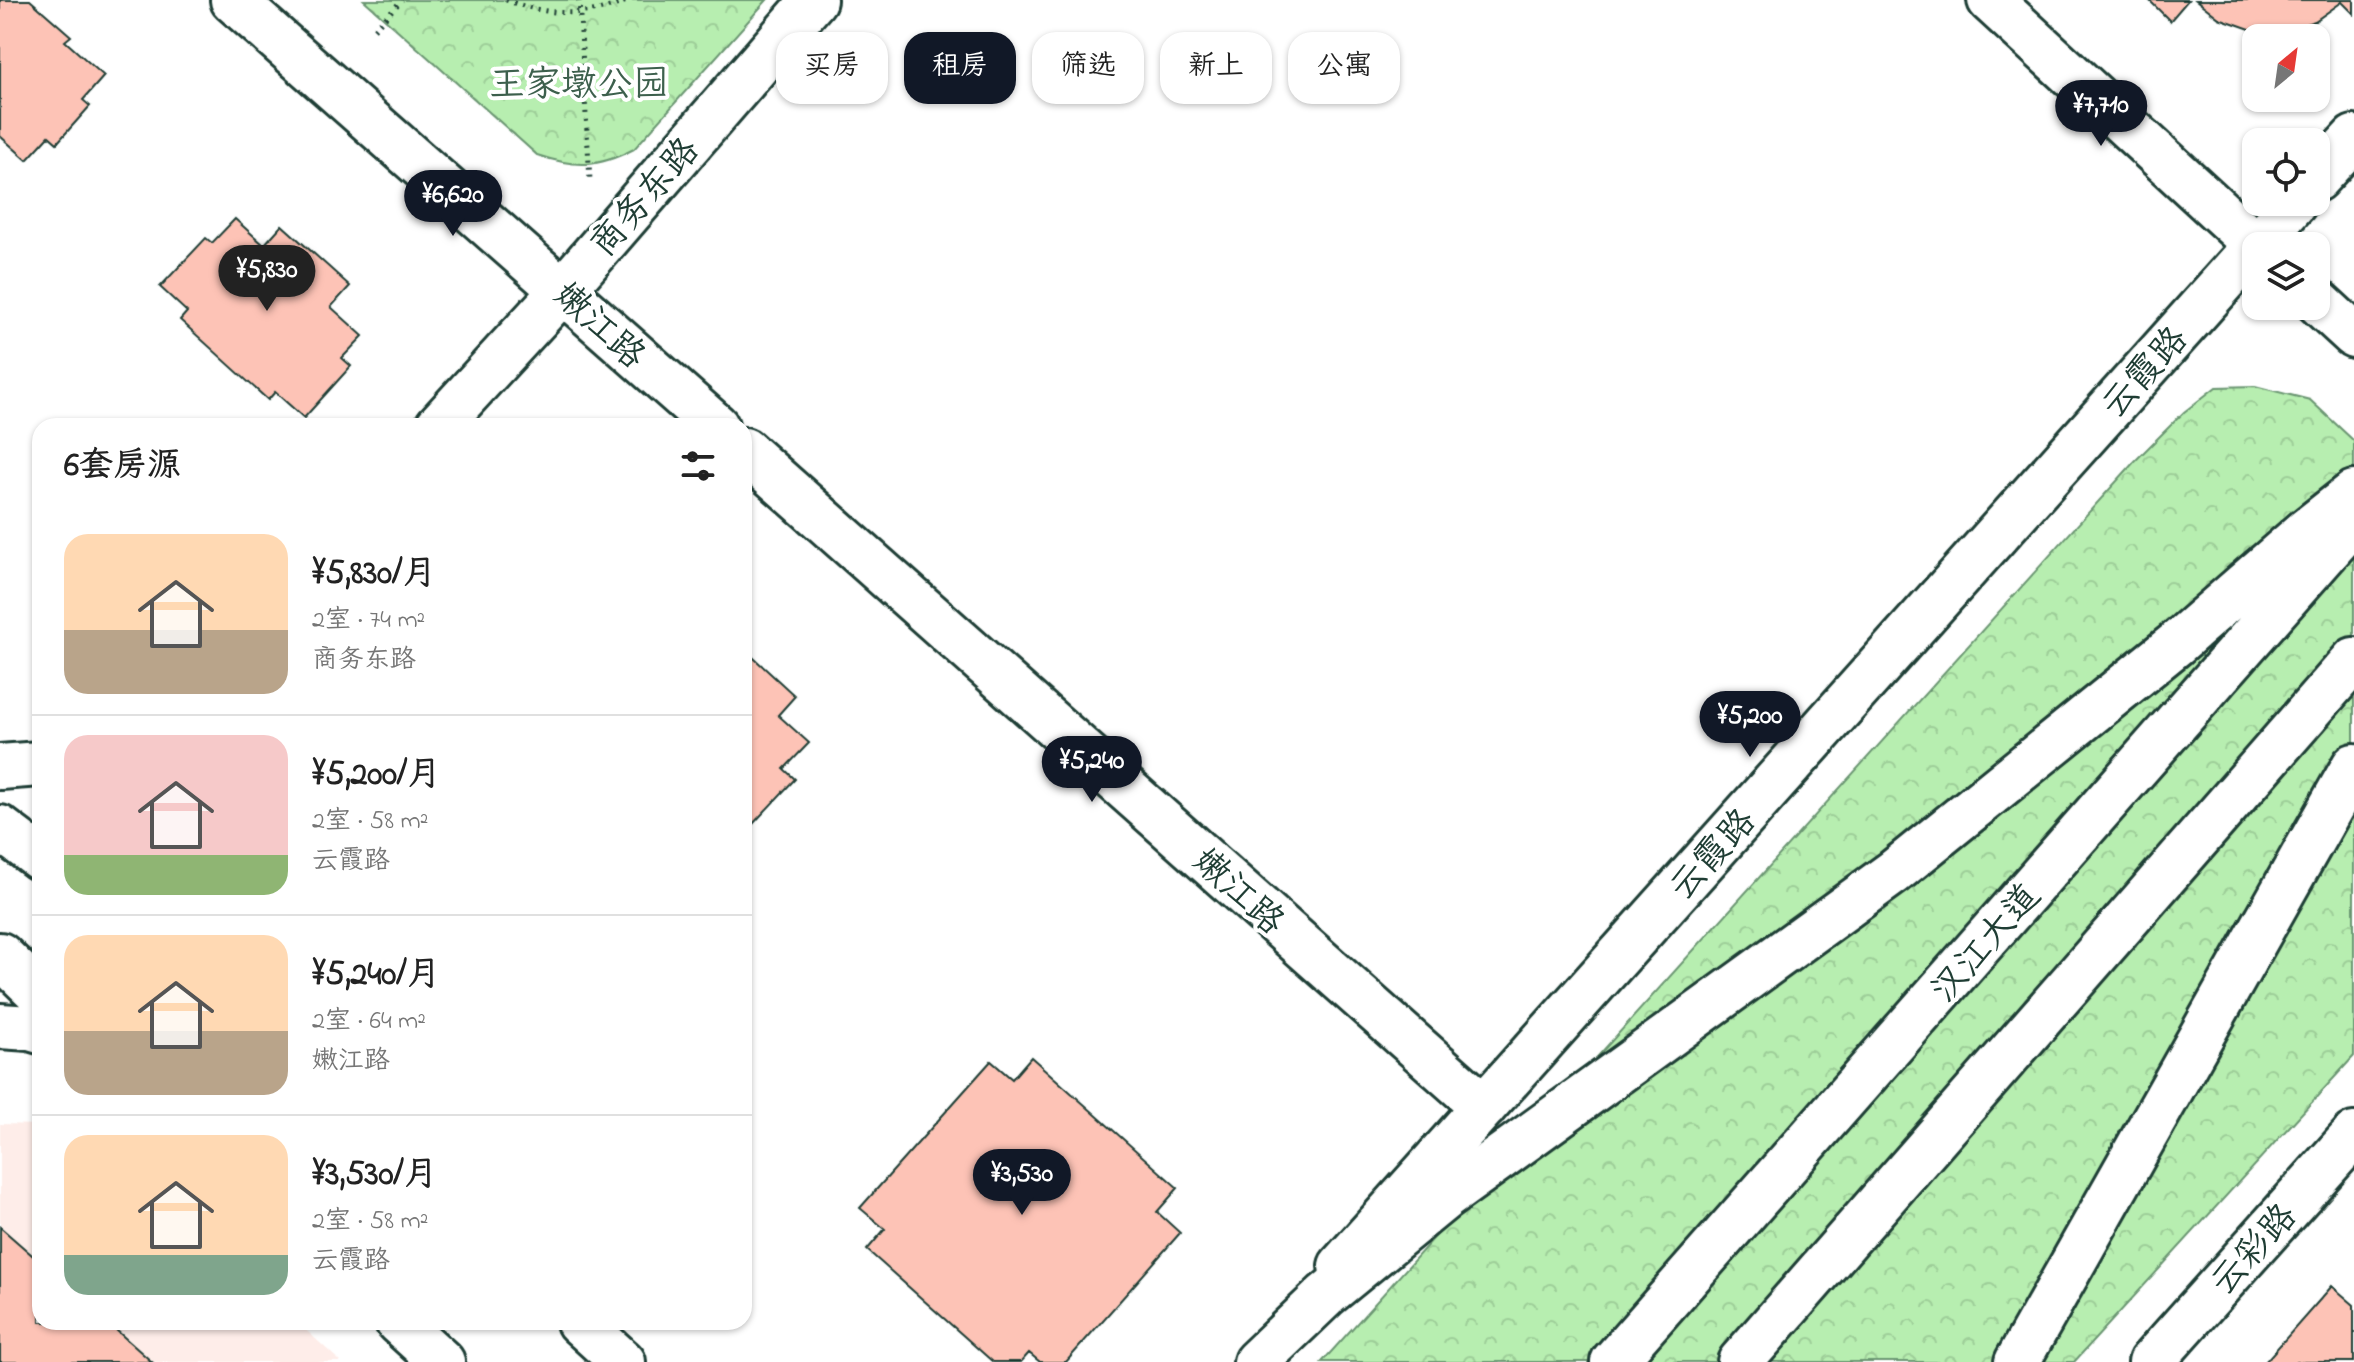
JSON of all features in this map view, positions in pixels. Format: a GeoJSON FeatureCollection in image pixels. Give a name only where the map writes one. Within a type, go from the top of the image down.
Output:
{"type":"FeatureCollection","features":[{"type":"Feature","properties":{"kind":"main road","name":"嫩江路"},"geometry":{"type":"LineString","coordinates":[[233,0],[707,418]]}},
{"type":"Feature","properties":{"kind":"main road","name":"商务东路"},"geometry":{"type":"LineString","coordinates":[[445,418],[563,290],[814,0]]}},
{"type":"Feature","properties":{"kind":"main road"},"geometry":{"type":"LineString","coordinates":[[1990,0],[2242,232]]}},
{"type":"Feature","properties":{"kind":"main road"},"geometry":{"type":"LineString","coordinates":[[2330,164],[2354,138]]}},
{"type":"Feature","properties":{"kind":"main road","name":"云霞路"},"geometry":{"type":"LineString","coordinates":[[2268,232],[2282,216]]}},
{"type":"Feature","properties":{"kind":"main road","name":"云霞路"},"geometry":{"type":"LineString","coordinates":[[1255,1362],[2242,261]]}},
{"type":"Feature","properties":{"kind":"main road"},"geometry":{"type":"LineString","coordinates":[[2330,313],[2354,335]]}},
{"type":"Feature","properties":{"kind":"main road","name":"嫩江路"},"geometry":{"type":"LineString","coordinates":[[752,457],[1484,1107]]}},
{"type":"Feature","properties":{"kind":"main road"},"geometry":{"type":"LineString","coordinates":[[1255,1362],[1326,1295],[1443,1199],[1894,872],[2176,644],[2354,493]]}},
{"type":"Feature","properties":{"kind":"main road","name":"汉江大道"},"geometry":{"type":"LineString","coordinates":[[1613,1362],[2354,521]]}},
{"type":"Feature","properties":{"kind":"main road"},"geometry":{"type":"LineString","coordinates":[[1740,1362],[2354,660]]}},
{"type":"Feature","properties":{"kind":"main road"},"geometry":{"type":"LineString","coordinates":[[0,767],[32,765]]}},
{"type":"Feature","properties":{"kind":"main road"},"geometry":{"type":"LineString","coordinates":[[2017,1362],[2354,766]]}},
{"type":"Feature","properties":{"kind":"main road"},"geometry":{"type":"LineString","coordinates":[[0,828],[32,852]]}},
{"type":"Feature","properties":{"kind":"main road"},"geometry":{"type":"LineString","coordinates":[[0,955],[32,986]]}},
{"type":"Feature","properties":{"kind":"main road"},"geometry":{"type":"LineString","coordinates":[[0,1026],[32,1030]]}},
{"type":"Feature","properties":{"kind":"main road","name":"云彩路"},"geometry":{"type":"LineString","coordinates":[[2151,1362],[2354,1135]]}},
{"type":"Feature","properties":{"kind":"main road"},"geometry":{"type":"LineString","coordinates":[[407,1330],[442,1362]]}},
{"type":"Feature","properties":{"kind":"main road"},"geometry":{"type":"LineString","coordinates":[[588,1330],[623,1362]]}},
{"type":"Feature","properties":{"kind":"path"},"geometry":{"type":"LineString","coordinates":[[374,29],[402,0]]}},
{"type":"Feature","properties":{"kind":"path"},"geometry":{"type":"LineString","coordinates":[[506,0],[532,10],[557,13],[607,9],[629,0]]}},
{"type":"Feature","properties":{"kind":"path"},"geometry":{"type":"LineString","coordinates":[[579,0],[590,180]]}},
{"type":"Feature","properties":{"kind":"shaded area"},"geometry":{"type":"Polygon","coordinates":[[[0,1124],[32,1125],[32,1330],[306,1330],[341,1362],[0,1362],[0,1124]]]}},
{"type":"Feature","properties":{"kind":"green space","name":"王家墩公园"},"geometry":{"type":"Polygon","coordinates":[[[364,0],[767,0],[634,149],[609,160],[575,164],[537,155],[364,0]]]}},
{"type":"Feature","properties":{"kind":"green space"},"geometry":{"type":"Polygon","coordinates":[[[2255,386],[2310,400],[2354,441],[2354,1056],[2074,1362],[1322,1362],[2135,461],[2184,412],[2216,387],[2255,386]]]}},
{"type":"Feature","properties":{"kind":"building"},"geometry":{"type":"Polygon","coordinates":[[[0,0],[30,0],[71,36],[65,41],[104,76],[83,100],[90,106],[57,143],[49,136],[27,160],[0,136],[0,0]]]}},
{"type":"Feature","properties":{"kind":"building"},"geometry":{"type":"Polygon","coordinates":[[[2149,0],[2188,0],[2170,21],[2149,0]]]}},
{"type":"Feature","properties":{"kind":"building"},"geometry":{"type":"Polygon","coordinates":[[[2196,0],[2354,0],[2354,14],[2342,2],[2306,24],[2242,26],[2219,18],[2196,0]]]}},
{"type":"Feature","properties":{"kind":"building"},"geometry":{"type":"Polygon","coordinates":[[[235,219],[264,245],[282,225],[350,286],[331,307],[363,336],[342,358],[351,366],[304,418],[275,392],[268,400],[180,320],[187,312],[160,287],[206,238],[212,243],[235,219]]]}},
{"type":"Feature","properties":{"kind":"building"},"geometry":{"type":"Polygon","coordinates":[[[752,656],[795,696],[778,715],[809,743],[784,769],[795,779],[752,825],[752,656]]]}},
{"type":"Feature","properties":{"kind":"building"},"geometry":{"type":"Polygon","coordinates":[[[1031,1057],[1178,1188],[1157,1212],[1180,1233],[1066,1362],[1040,1362],[1029,1353],[1021,1362],[993,1362],[867,1250],[885,1229],[860,1208],[991,1061],[1012,1079],[1031,1057]]]}},
{"type":"Feature","properties":{"kind":"building"},"geometry":{"type":"Polygon","coordinates":[[[0,1227],[32,1255],[32,1330],[116,1330],[152,1362],[0,1362],[0,1227]]]}},
{"type":"Feature","properties":{"kind":"building"},"geometry":{"type":"Polygon","coordinates":[[[2332,1286],[2354,1305],[2354,1362],[2265,1362],[2332,1286]]]}}]}
